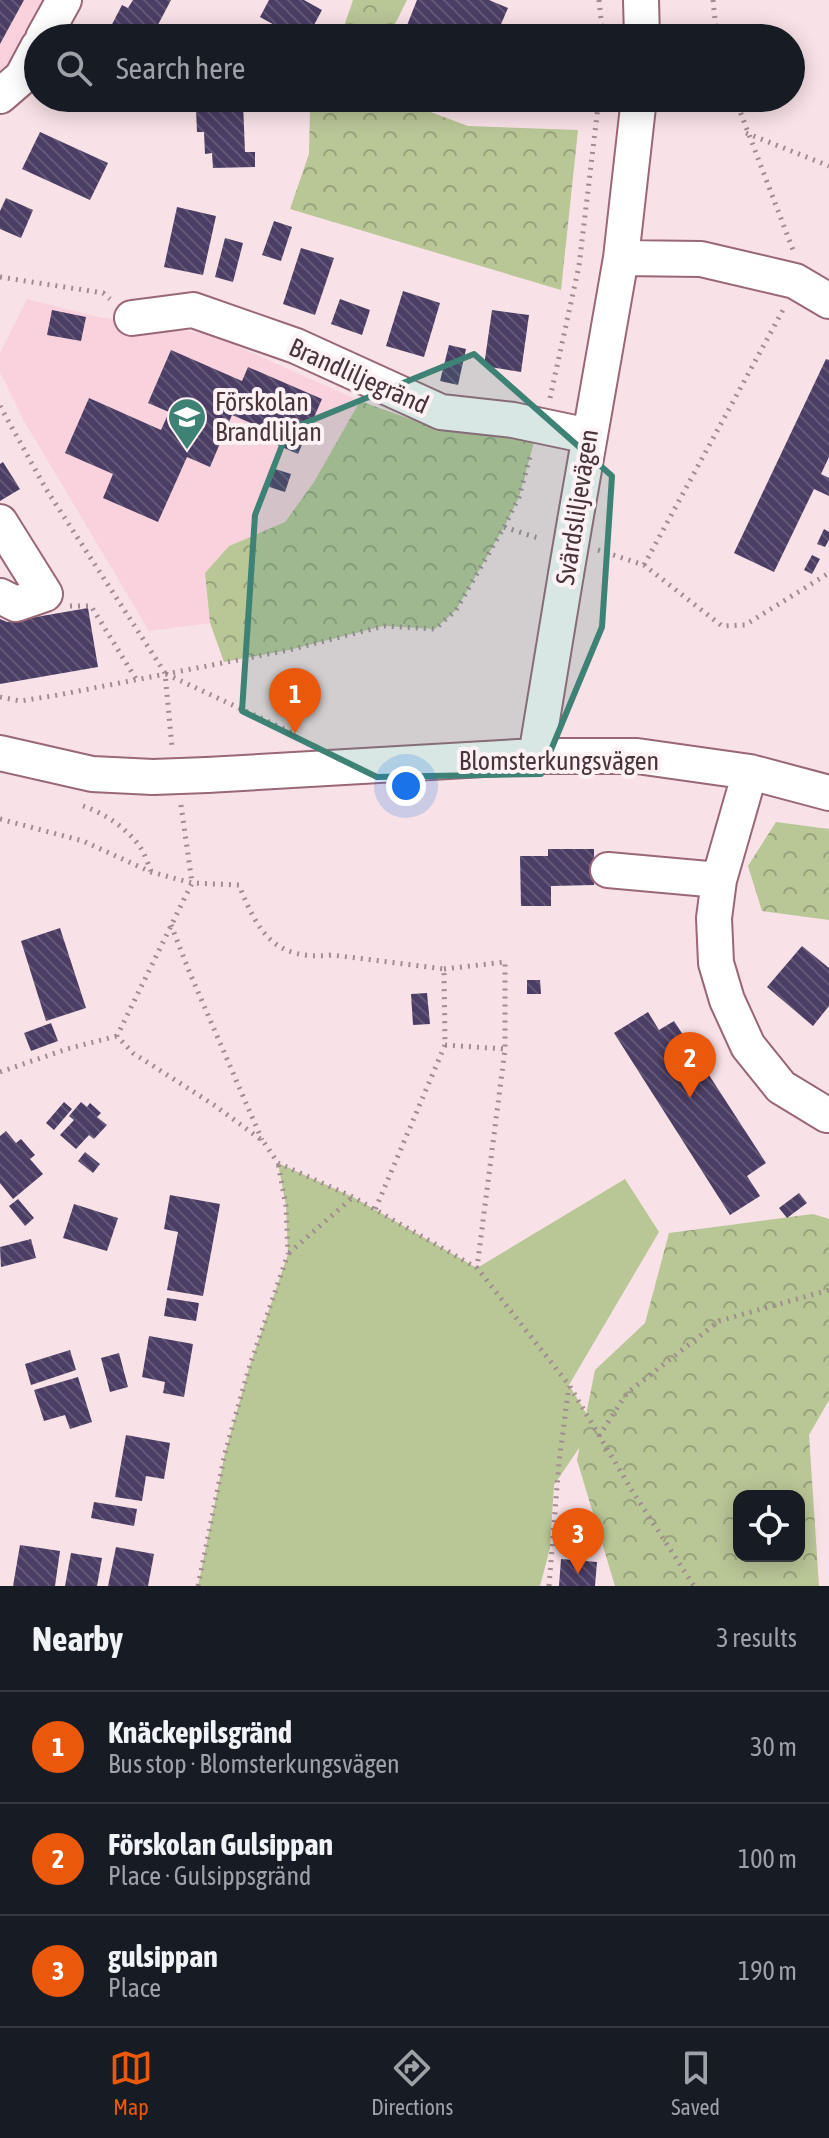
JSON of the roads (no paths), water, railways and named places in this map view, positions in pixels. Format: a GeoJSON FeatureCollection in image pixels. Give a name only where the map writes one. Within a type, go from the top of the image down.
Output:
{"type":"FeatureCollection","features":[{"type":"Feature","properties":{"kind":"street"},"geometry":{"type":"LineString","coordinates":[[51,24],[64,0]]}},
{"type":"Feature","properties":{"kind":"street"},"geometry":{"type":"LineString","coordinates":[[641,0],[642,24]]}},
{"type":"Feature","properties":{"kind":"street"},"geometry":{"type":"LineString","coordinates":[[0,96],[24,73]]}},
{"type":"Feature","properties":{"kind":"street","name":"Svärdsliljevägen"},"geometry":{"type":"LineString","coordinates":[[536,756],[621,258],[637,112]]}},
{"type":"Feature","properties":{"kind":"street"},"geometry":{"type":"LineString","coordinates":[[621,258],[701,259],[795,281],[829,301]]}},
{"type":"Feature","properties":{"kind":"street","name":"Brandliljegränd"},"geometry":{"type":"LineString","coordinates":[[132,318],[193,310],[296,346],[441,412],[513,420],[589,436]]}},
{"type":"Feature","properties":{"kind":"street"},"geometry":{"type":"LineString","coordinates":[[0,522],[45,594],[16,604],[0,596]]}},
{"type":"Feature","properties":{"kind":"street","name":"Blomsterkungsvägen"},"geometry":{"type":"LineString","coordinates":[[0,753],[92,774],[164,769],[207,775],[536,756],[637,756],[750,772],[829,793]]}},
{"type":"Feature","properties":{"kind":"street"},"geometry":{"type":"LineString","coordinates":[[750,772],[719,880],[714,918],[716,963],[727,1000],[748,1046],[781,1087],[821,1113]]}},
{"type":"Feature","properties":{"kind":"street"},"geometry":{"type":"LineString","coordinates":[[608,870],[719,880]]}},
{"type":"Feature","properties":{"kind":"place","name":"Förskolan Brandliljan"},"geometry":{"type":"Point","coordinates":[187,451]}},
{"type":"Feature","properties":{"kind":"place","name":"Knäckepilsgränd"},"geometry":{"type":"Point","coordinates":[295,734]}},
{"type":"Feature","properties":{"kind":"place","name":"Förskolan Gulsippan"},"geometry":{"type":"Point","coordinates":[690,1098]}},
{"type":"Feature","properties":{"kind":"place","name":"gulsippan"},"geometry":{"type":"Point","coordinates":[578,1574]}}]}
